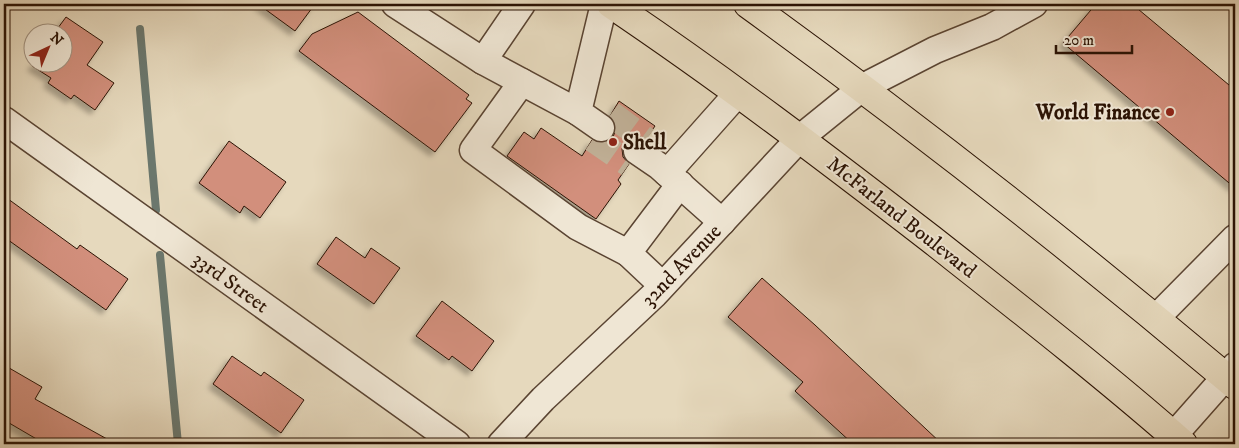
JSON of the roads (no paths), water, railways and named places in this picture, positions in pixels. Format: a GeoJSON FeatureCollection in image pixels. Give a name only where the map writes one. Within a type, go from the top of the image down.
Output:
{"type":"FeatureCollection","features":[{"type":"Feature","properties":{"kind":"highway","name":"McFarland Boulevard"},"geometry":{"type":"LineString","coordinates":[[611,4],[800,138],[1023,311],[1174,441]]}},
{"type":"Feature","properties":{"kind":"highway"},"geometry":{"type":"LineString","coordinates":[[748,4],[863,87],[1232,376]]}},
{"type":"Feature","properties":{"kind":"street"},"geometry":{"type":"LineString","coordinates":[[396,4],[483,61],[593,122],[604,4]]}},
{"type":"Feature","properties":{"kind":"street"},"geometry":{"type":"LineString","coordinates":[[483,61],[522,4]]}},
{"type":"Feature","properties":{"kind":"street","name":"32nd Avenue"},"geometry":{"type":"LineString","coordinates":[[501,444],[543,398],[662,285],[800,138],[863,87],[935,50],[992,27],[1034,4]]}},
{"type":"Feature","properties":{"kind":"street"},"geometry":{"type":"LineString","coordinates":[[522,82],[473,150],[578,227],[628,253],[662,285]]}},
{"type":"Feature","properties":{"kind":"street"},"geometry":{"type":"LineString","coordinates":[[628,253],[669,174],[738,93]]}},
{"type":"Feature","properties":{"kind":"street","name":"33rd Street"},"geometry":{"type":"LineString","coordinates":[[4,120],[457,444]]}},
{"type":"Feature","properties":{"kind":"street"},"geometry":{"type":"LineString","coordinates":[[637,152],[669,174],[722,222]]}},
{"type":"Feature","properties":{"kind":"street"},"geometry":{"type":"LineString","coordinates":[[1156,318],[1235,238]]}},
{"type":"Feature","properties":{"kind":"street"},"geometry":{"type":"LineString","coordinates":[[1174,441],[1232,376]]}},
{"type":"Feature","properties":{"kind":"waterway"},"geometry":{"type":"LineString","coordinates":[[140,29],[156,210]]}},
{"type":"Feature","properties":{"kind":"waterway"},"geometry":{"type":"LineString","coordinates":[[160,255],[178,444]]}},
{"type":"Feature","properties":{"kind":"tunnel"},"geometry":{"type":"LineString","coordinates":[[611,114],[646,140]]}},
{"type":"Feature","properties":{"kind":"tunnel"},"geometry":{"type":"LineString","coordinates":[[593,139],[629,164]]}},
{"type":"Feature","properties":{"kind":"place","name":"World Finance"},"geometry":{"type":"Point","coordinates":[1170,112]}},
{"type":"Feature","properties":{"kind":"place","name":"Shell"},"geometry":{"type":"Point","coordinates":[613,142]}}]}
